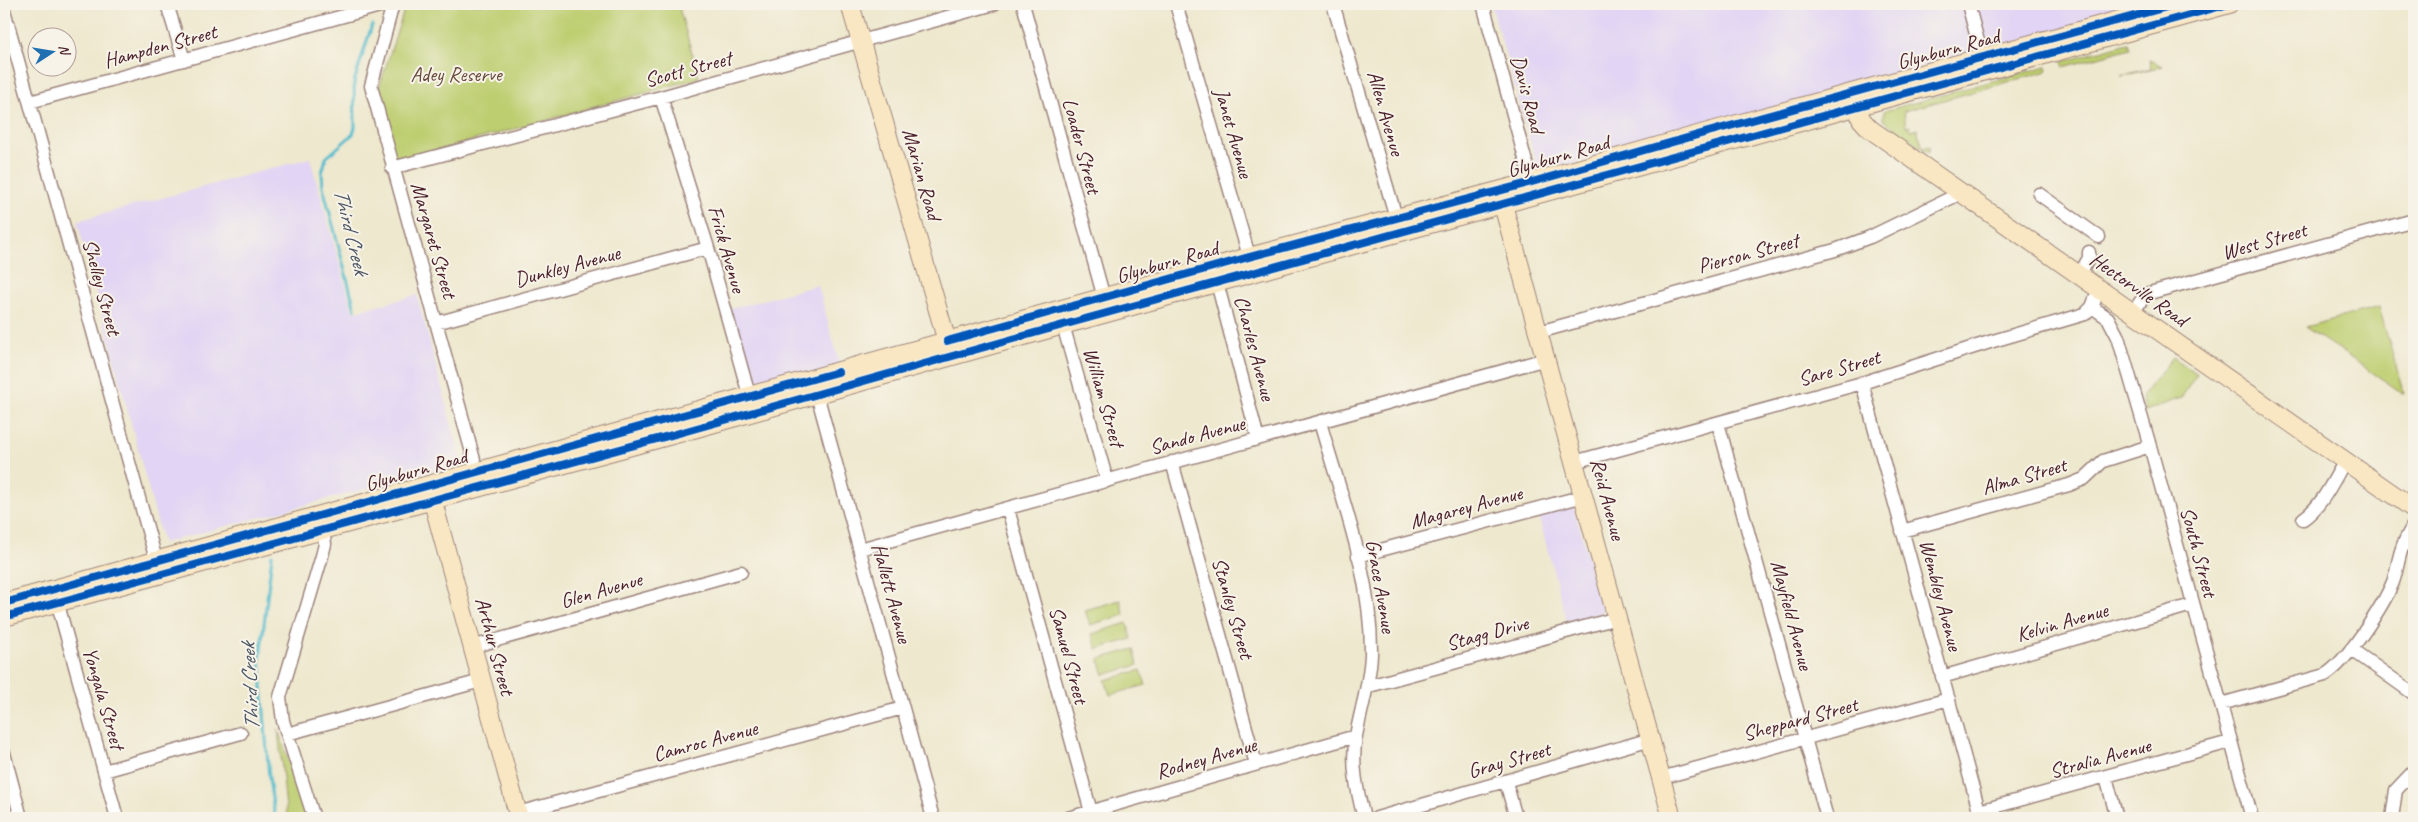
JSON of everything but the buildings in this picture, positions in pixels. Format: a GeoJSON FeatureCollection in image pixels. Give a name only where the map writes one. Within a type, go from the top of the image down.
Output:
{"type":"FeatureCollection","features":[{"type":"Feature","properties":{"kind":"main road","name":"Marian Road"},"geometry":{"type":"LineString","coordinates":[[850,4],[949,349]]}},
{"type":"Feature","properties":{"kind":"main road","name":"Glynburn Road"},"geometry":{"type":"LineString","coordinates":[[1984,65],[2178,4]]}},
{"type":"Feature","properties":{"kind":"main road","name":"Glynburn Road"},"geometry":{"type":"LineString","coordinates":[[949,349],[1063,325],[1251,265],[1984,65],[2198,8],[2229,4]]}},
{"type":"Feature","properties":{"kind":"main road","name":"Hectorville Road"},"geometry":{"type":"LineString","coordinates":[[1856,100],[1861,120],[1870,129],[2414,509]]}},
{"type":"Feature","properties":{"kind":"main road","name":"Reid Avenue"},"geometry":{"type":"LineString","coordinates":[[1502,198],[1672,818]]}},
{"type":"Feature","properties":{"kind":"main road","name":"Glynburn Road"},"geometry":{"type":"LineString","coordinates":[[479,479],[675,417],[751,404],[949,349],[1104,298],[1216,276]]}},
{"type":"Feature","properties":{"kind":"main road","name":"Glynburn Road"},"geometry":{"type":"LineString","coordinates":[[4,617],[55,596],[431,492],[716,422],[751,404]]}},
{"type":"Feature","properties":{"kind":"main road"},"geometry":{"type":"LineString","coordinates":[[675,417],[706,417],[716,422]]}},
{"type":"Feature","properties":{"kind":"main road","name":"Glynburn Road"},"geometry":{"type":"LineString","coordinates":[[158,567],[263,546],[409,507],[431,492]]}},
{"type":"Feature","properties":{"kind":"main road","name":"Arthur Street"},"geometry":{"type":"LineString","coordinates":[[431,492],[518,816]]}},
{"type":"Feature","properties":{"kind":"main road"},"geometry":{"type":"LineString","coordinates":[[409,507],[441,532]]}},
{"type":"Feature","properties":{"kind":"main road","name":"Glynburn Road"},"geometry":{"type":"LineString","coordinates":[[4,603],[55,596]]}},
{"type":"Feature","properties":{"kind":"street"},"geometry":{"type":"LineString","coordinates":[[167,4],[184,60]]}},
{"type":"Feature","properties":{"kind":"street","name":"Hampden Street"},"geometry":{"type":"LineString","coordinates":[[30,102],[387,4]]}},
{"type":"Feature","properties":{"kind":"street","name":"Margaret Street"},"geometry":{"type":"LineString","coordinates":[[393,4],[371,86],[479,479]]}},
{"type":"Feature","properties":{"kind":"street","name":"Scott Street"},"geometry":{"type":"LineString","coordinates":[[392,168],[661,97],[994,4]]}},
{"type":"Feature","properties":{"kind":"street","name":"Loader Street"},"geometry":{"type":"LineString","coordinates":[[1023,4],[1104,298]]}},
{"type":"Feature","properties":{"kind":"street","name":"Janet Avenue"},"geometry":{"type":"LineString","coordinates":[[1176,4],[1251,265]]}},
{"type":"Feature","properties":{"kind":"street","name":"Allen Avenue"},"geometry":{"type":"LineString","coordinates":[[1333,4],[1398,225]]}},
{"type":"Feature","properties":{"kind":"street","name":"Davis Road"},"geometry":{"type":"LineString","coordinates":[[1483,4],[1534,189]]}},
{"type":"Feature","properties":{"kind":"street"},"geometry":{"type":"LineString","coordinates":[[1968,4],[1984,65]]}},
{"type":"Feature","properties":{"kind":"street","name":"Shelley Street"},"geometry":{"type":"LineString","coordinates":[[4,10],[158,567]]}},
{"type":"Feature","properties":{"kind":"street","name":"Frick Avenue"},"geometry":{"type":"LineString","coordinates":[[661,97],[708,248],[751,404]]}},
{"type":"Feature","properties":{"kind":"street","name":"Pierson Street"},"geometry":{"type":"LineString","coordinates":[[1538,332],[1835,250],[1870,237],[1961,192]]}},
{"type":"Feature","properties":{"kind":"street"},"geometry":{"type":"LineString","coordinates":[[2038,194],[2099,237]]}},
{"type":"Feature","properties":{"kind":"street","name":"West Street"},"geometry":{"type":"LineString","coordinates":[[2132,312],[2146,294],[2414,220]]}},
{"type":"Feature","properties":{"kind":"street","name":"Dunkley Avenue"},"geometry":{"type":"LineString","coordinates":[[436,323],[708,248]]}},
{"type":"Feature","properties":{"kind":"street","name":"Charles Avenue"},"geometry":{"type":"LineString","coordinates":[[1216,276],[1258,439]]}},
{"type":"Feature","properties":{"kind":"street"},"geometry":{"type":"LineString","coordinates":[[2092,307],[2099,289]]}},
{"type":"Feature","properties":{"kind":"street","name":"South Street"},"geometry":{"type":"LineString","coordinates":[[2092,307],[2108,318],[2118,337],[2150,446],[2192,605],[2252,818]]}},
{"type":"Feature","properties":{"kind":"street","name":"Sare Street"},"geometry":{"type":"LineString","coordinates":[[1574,462],[1862,382],[2086,314],[2092,307]]}},
{"type":"Feature","properties":{"kind":"street","name":"William Street"},"geometry":{"type":"LineString","coordinates":[[1063,325],[1107,481]]}},
{"type":"Feature","properties":{"kind":"street","name":"Sando Avenue"},"geometry":{"type":"LineString","coordinates":[[860,549],[1546,359]]}},
{"type":"Feature","properties":{"kind":"street","name":"Wembley Avenue"},"geometry":{"type":"LineString","coordinates":[[1862,382],[1980,815]]}},
{"type":"Feature","properties":{"kind":"street","name":"Hallett Avenue"},"geometry":{"type":"LineString","coordinates":[[815,386],[933,818]]}},
{"type":"Feature","properties":{"kind":"street","name":"Grace Avenue"},"geometry":{"type":"LineString","coordinates":[[1320,422],[1358,556],[1369,616],[1371,654],[1369,686],[1356,736],[1354,760],[1356,782],[1364,818]]}},
{"type":"Feature","properties":{"kind":"street","name":"Mayfield Avenue"},"geometry":{"type":"LineString","coordinates":[[1718,423],[1827,818]]}},
{"type":"Feature","properties":{"kind":"street","name":"Alma Street"},"geometry":{"type":"LineString","coordinates":[[1902,531],[2069,485],[2084,479],[2104,461],[2150,446]]}},
{"type":"Feature","properties":{"kind":"street"},"geometry":{"type":"LineString","coordinates":[[2303,519],[2312,513],[2321,502],[2345,461]]}},
{"type":"Feature","properties":{"kind":"street","name":"Stanley Street"},"geometry":{"type":"LineString","coordinates":[[1172,462],[1256,764]]}},
{"type":"Feature","properties":{"kind":"street","name":"Magarey Avenue"},"geometry":{"type":"LineString","coordinates":[[1358,556],[1584,496]]}},
{"type":"Feature","properties":{"kind":"street","name":"Samuel Street"},"geometry":{"type":"LineString","coordinates":[[1008,509],[1091,812]]}},
{"type":"Feature","properties":{"kind":"street"},"geometry":{"type":"LineString","coordinates":[[2220,704],[2325,675],[2334,670],[2351,649],[2385,599],[2393,581],[2402,546],[2414,524]]}},
{"type":"Feature","properties":{"kind":"street"},"geometry":{"type":"LineString","coordinates":[[314,818],[280,709],[280,696],[322,556],[325,544],[323,529]]}},
{"type":"Feature","properties":{"kind":"street","name":"Glen Avenue"},"geometry":{"type":"LineString","coordinates":[[472,647],[741,572]]}},
{"type":"Feature","properties":{"kind":"street","name":"Yongala Street"},"geometry":{"type":"LineString","coordinates":[[55,596],[116,818]]}},
{"type":"Feature","properties":{"kind":"street","name":"Kelvin Avenue"},"geometry":{"type":"LineString","coordinates":[[1942,677],[2192,605]]}},
{"type":"Feature","properties":{"kind":"street","name":"Stagg Drive"},"geometry":{"type":"LineString","coordinates":[[1369,686],[1617,618]]}},
{"type":"Feature","properties":{"kind":"street"},"geometry":{"type":"LineString","coordinates":[[2351,649],[2414,694]]}},
{"type":"Feature","properties":{"kind":"street"},"geometry":{"type":"LineString","coordinates":[[287,734],[481,681]]}},
{"type":"Feature","properties":{"kind":"street","name":"Sheppard Street"},"geometry":{"type":"LineString","coordinates":[[1661,778],[1949,699]]}},
{"type":"Feature","properties":{"kind":"street","name":"Camroc Avenue"},"geometry":{"type":"LineString","coordinates":[[518,816],[903,708]]}},
{"type":"Feature","properties":{"kind":"street"},"geometry":{"type":"LineString","coordinates":[[104,771],[241,734]]}},
{"type":"Feature","properties":{"kind":"street","name":"Rodney Avenue"},"geometry":{"type":"LineString","coordinates":[[1068,818],[1356,736]]}},
{"type":"Feature","properties":{"kind":"street","name":"Gray Street"},"geometry":{"type":"LineString","coordinates":[[1377,818],[1651,739]]}},
{"type":"Feature","properties":{"kind":"street","name":"Stralia Avenue"},"geometry":{"type":"LineString","coordinates":[[1980,815],[2230,742]]}},
{"type":"Feature","properties":{"kind":"street"},"geometry":{"type":"LineString","coordinates":[[4,753],[21,818]]}},
{"type":"Feature","properties":{"kind":"street"},"geometry":{"type":"LineString","coordinates":[[2392,818],[2396,790],[2414,771]]}},
{"type":"Feature","properties":{"kind":"street"},"geometry":{"type":"LineString","coordinates":[[2106,777],[2117,818]]}},
{"type":"Feature","properties":{"kind":"street"},"geometry":{"type":"LineString","coordinates":[[1506,782],[1516,818]]}},
{"type":"Feature","properties":{"kind":"shaded area"},"geometry":{"type":"Polygon","coordinates":[[[1491,4],[2153,4],[1539,172],[1491,4]]]}},
{"type":"Feature","properties":{"kind":"shaded area"},"geometry":{"type":"Polygon","coordinates":[[[310,158],[353,312],[417,295],[462,463],[163,543],[77,221],[310,158]]]}},
{"type":"Feature","properties":{"kind":"shaded area"},"geometry":{"type":"Polygon","coordinates":[[[818,285],[840,367],[752,392],[730,309],[818,285]]]}},
{"type":"Feature","properties":{"kind":"shaded area"},"geometry":{"type":"Polygon","coordinates":[[[1573,504],[1603,612],[1567,622],[1538,514],[1573,504]]]}},
{"type":"Feature","properties":{"kind":"green space","name":"Adey Reserve"},"geometry":{"type":"Polygon","coordinates":[[[425,4],[678,4],[699,78],[395,162],[378,91],[404,10],[425,4]]]}},
{"type":"Feature","properties":{"kind":"green space"},"geometry":{"type":"Polygon","coordinates":[[[2128,43],[2130,48],[2064,67],[2062,62],[2128,43]]]}},
{"type":"Feature","properties":{"kind":"green space"},"geometry":{"type":"Polygon","coordinates":[[[2149,60],[2163,66],[2121,76],[2151,68],[2149,60]]]}},
{"type":"Feature","properties":{"kind":"green space"},"geometry":{"type":"Polygon","coordinates":[[[2047,66],[2048,71],[1904,111],[1906,127],[1910,126],[1911,131],[1917,129],[1923,148],[1930,146],[1929,153],[1883,120],[1884,111],[2047,66]]]}},
{"type":"Feature","properties":{"kind":"green space"},"geometry":{"type":"Polygon","coordinates":[[[2379,307],[2404,394],[2305,327],[2379,307]]]}},
{"type":"Feature","properties":{"kind":"green space"},"geometry":{"type":"Polygon","coordinates":[[[2173,357],[2197,374],[2181,398],[2145,411],[2141,397],[2173,357]]]}},
{"type":"Feature","properties":{"kind":"green space"},"geometry":{"type":"Polygon","coordinates":[[[1120,600],[1124,615],[1090,625],[1085,610],[1120,600]]]}},
{"type":"Feature","properties":{"kind":"green space"},"geometry":{"type":"Polygon","coordinates":[[[1127,623],[1132,639],[1097,649],[1092,634],[1127,623]]]}},
{"type":"Feature","properties":{"kind":"green space"},"geometry":{"type":"Polygon","coordinates":[[[1134,649],[1138,665],[1104,675],[1099,659],[1134,649]]]}},
{"type":"Feature","properties":{"kind":"green space"},"geometry":{"type":"Polygon","coordinates":[[[1141,670],[1146,685],[1110,695],[1105,680],[1141,670]]]}},
{"type":"Feature","properties":{"kind":"green space"},"geometry":{"type":"Polygon","coordinates":[[[278,729],[307,818],[287,818],[278,729]]]}},
{"type":"Feature","properties":{"kind":"waterway","name":"Third Creek"},"geometry":{"type":"LineString","coordinates":[[355,309],[323,187],[322,173],[326,158],[353,134],[355,127],[354,82],[372,25]]}},
{"type":"Feature","properties":{"kind":"waterway","name":"Third Creek"},"geometry":{"type":"LineString","coordinates":[[272,555],[260,659],[269,778],[275,818]]}},
{"type":"Feature","properties":{"kind":"cycle path"},"geometry":{"type":"LineString","coordinates":[[947,341],[2178,4]]}},
{"type":"Feature","properties":{"kind":"cycle path"},"geometry":{"type":"LineString","coordinates":[[4,617],[679,433],[1063,325],[2229,4]]}},
{"type":"Feature","properties":{"kind":"cycle path"},"geometry":{"type":"LineString","coordinates":[[4,603],[838,372]]}}]}
